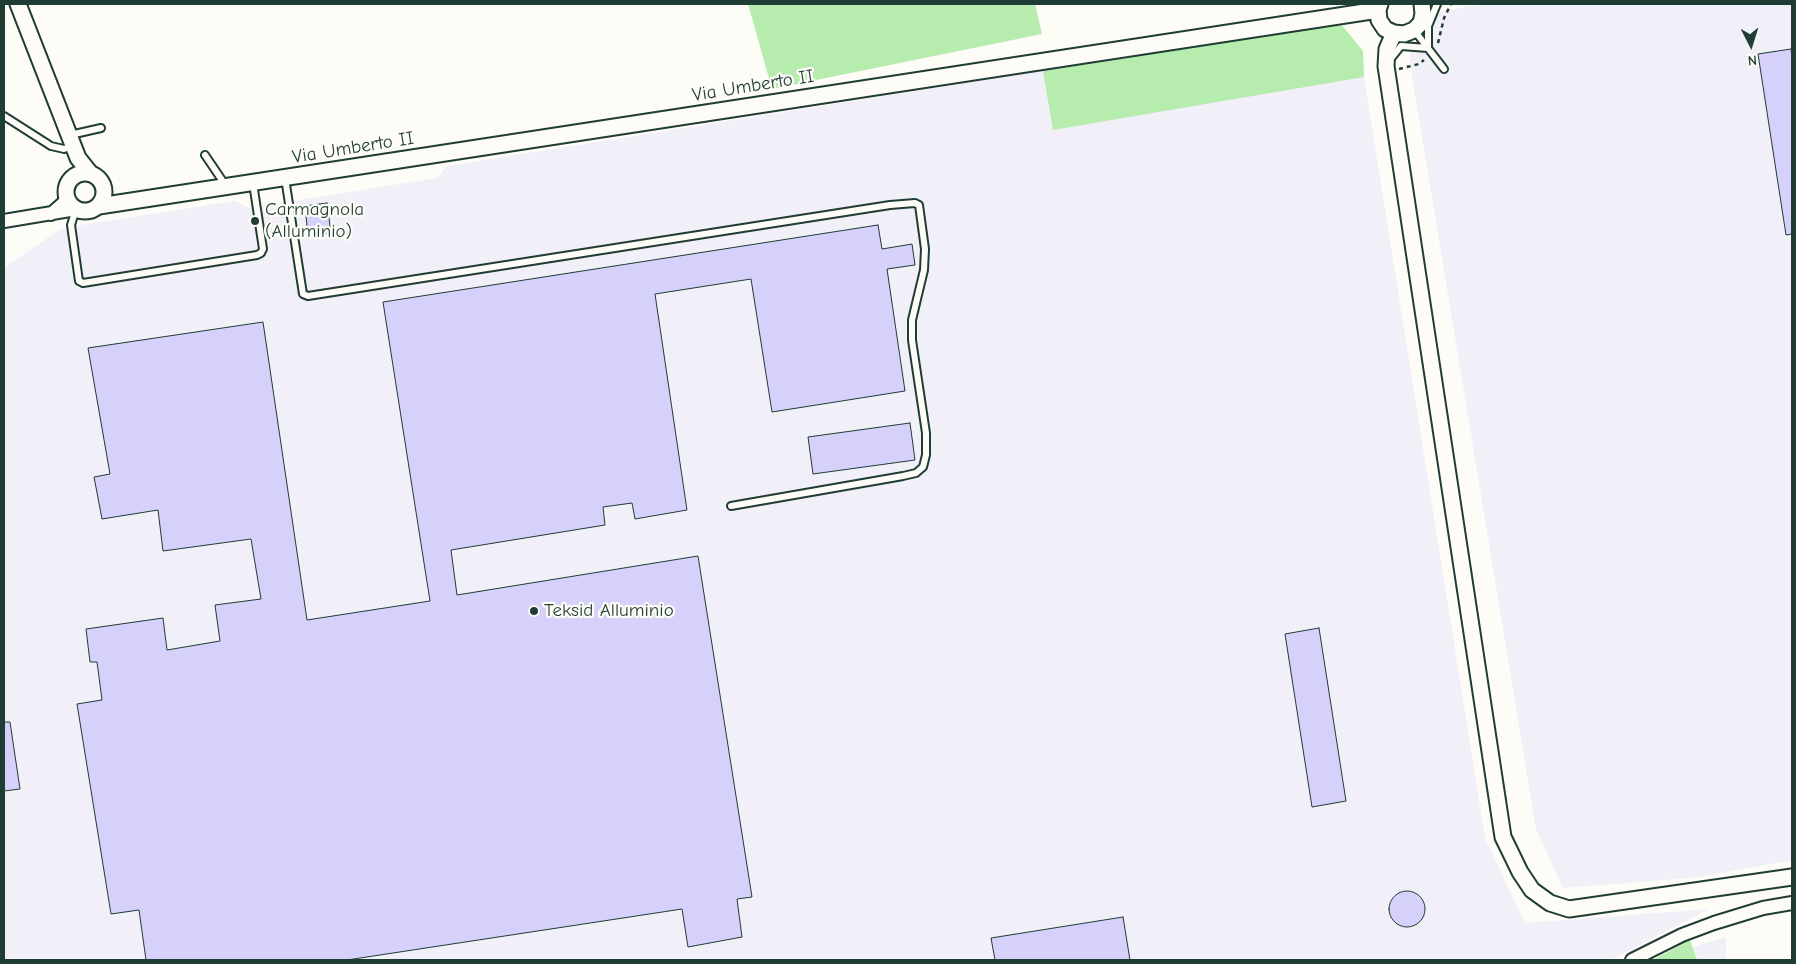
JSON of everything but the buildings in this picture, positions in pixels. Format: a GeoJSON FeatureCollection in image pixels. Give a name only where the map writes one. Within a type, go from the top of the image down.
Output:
{"type":"FeatureCollection","features":[{"type":"Feature","properties":{"kind":"street"},"geometry":{"type":"LineString","coordinates":[[18,4],[74,146],[90,173]]}},
{"type":"Feature","properties":{"kind":"street"},"geometry":{"type":"LineString","coordinates":[[1379,7],[1380,20],[1385,28],[1394,33],[1404,34],[1414,30],[1420,23],[1424,14],[1422,4]]}},
{"type":"Feature","properties":{"kind":"street","name":"Via Umberto II"},"geometry":{"type":"LineString","coordinates":[[99,206],[1379,7]]}},
{"type":"Feature","properties":{"kind":"street"},"geometry":{"type":"LineString","coordinates":[[1394,33],[1387,49],[1503,837],[1520,872],[1532,890],[1550,903],[1569,910],[1792,877]]}},
{"type":"Feature","properties":{"kind":"street"},"geometry":{"type":"LineString","coordinates":[[72,205],[66,187],[72,177],[74,146]]}},
{"type":"Feature","properties":{"kind":"street"},"geometry":{"type":"LineString","coordinates":[[4,221],[51,214],[72,205],[89,211],[99,206],[105,190],[100,179],[84,172],[72,177]]}},
{"type":"Feature","properties":{"kind":"street","name":"Via Umberto II"},"geometry":{"type":"LineString","coordinates":[[105,190],[134,200]]}},
{"type":"Feature","properties":{"kind":"street"},"geometry":{"type":"LineString","coordinates":[[1632,960],[1682,935],[1714,923],[1763,908],[1792,903]]}},
{"type":"Feature","properties":{"kind":"lane"},"geometry":{"type":"LineString","coordinates":[[1428,48],[1428,26],[1437,4]]}},
{"type":"Feature","properties":{"kind":"lane"},"geometry":{"type":"LineString","coordinates":[[1414,30],[1444,69]]}},
{"type":"Feature","properties":{"kind":"lane"},"geometry":{"type":"LineString","coordinates":[[1391,68],[1401,46],[1428,48]]}},
{"type":"Feature","properties":{"kind":"lane"},"geometry":{"type":"LineString","coordinates":[[4,116],[51,146],[64,150],[74,146],[101,128]]}},
{"type":"Feature","properties":{"kind":"lane"},"geometry":{"type":"LineString","coordinates":[[205,156],[227,187]]}},
{"type":"Feature","properties":{"kind":"lane"},"geometry":{"type":"LineString","coordinates":[[285,178],[303,294],[308,296],[890,205],[919,205],[925,249],[924,270],[912,320],[912,340],[926,433],[926,455],[923,467],[910,475],[731,506]]}},
{"type":"Feature","properties":{"kind":"lane"},"geometry":{"type":"LineString","coordinates":[[72,205],[71,225],[79,281],[83,283],[257,255],[263,249],[253,183]]}},
{"type":"Feature","properties":{"kind":"path"},"geometry":{"type":"LineString","coordinates":[[1391,68],[1420,64],[1433,54],[1440,40],[1444,18],[1452,4]]}},
{"type":"Feature","properties":{"kind":"shaded area"},"geometry":{"type":"Polygon","coordinates":[[[1481,4],[1792,4],[1792,860],[1701,877],[1563,888],[1536,829],[1411,70],[1410,50],[1432,35],[1436,13],[1481,4]]]}},
{"type":"Feature","properties":{"kind":"shaded area"},"geometry":{"type":"Polygon","coordinates":[[[1340,23],[1363,51],[1364,77],[1485,838],[1525,923],[1709,909],[1611,960],[4,960],[4,268],[62,228],[235,201],[250,208],[437,178],[447,166],[1340,23]]]}},
{"type":"Feature","properties":{"kind":"shaded area"},"geometry":{"type":"Polygon","coordinates":[[[1726,937],[1726,960],[1697,960],[1693,947],[1726,937]]]}},
{"type":"Feature","properties":{"kind":"green space"},"geometry":{"type":"Polygon","coordinates":[[[748,4],[1035,4],[1042,34],[772,89],[748,4]]]}},
{"type":"Feature","properties":{"kind":"green space"},"geometry":{"type":"Polygon","coordinates":[[[1340,23],[1363,51],[1364,77],[1053,130],[1043,71],[1340,23]]]}},
{"type":"Feature","properties":{"kind":"green space"},"geometry":{"type":"Polygon","coordinates":[[[1690,940],[1697,960],[1653,960],[1690,940]]]}},
{"type":"Feature","properties":{"kind":"place","name":"Carmagnola (Alluminio)"},"geometry":{"type":"Point","coordinates":[255,221]}},
{"type":"Feature","properties":{"kind":"place","name":"Teksid Alluminio"},"geometry":{"type":"Point","coordinates":[534,611]}}]}
